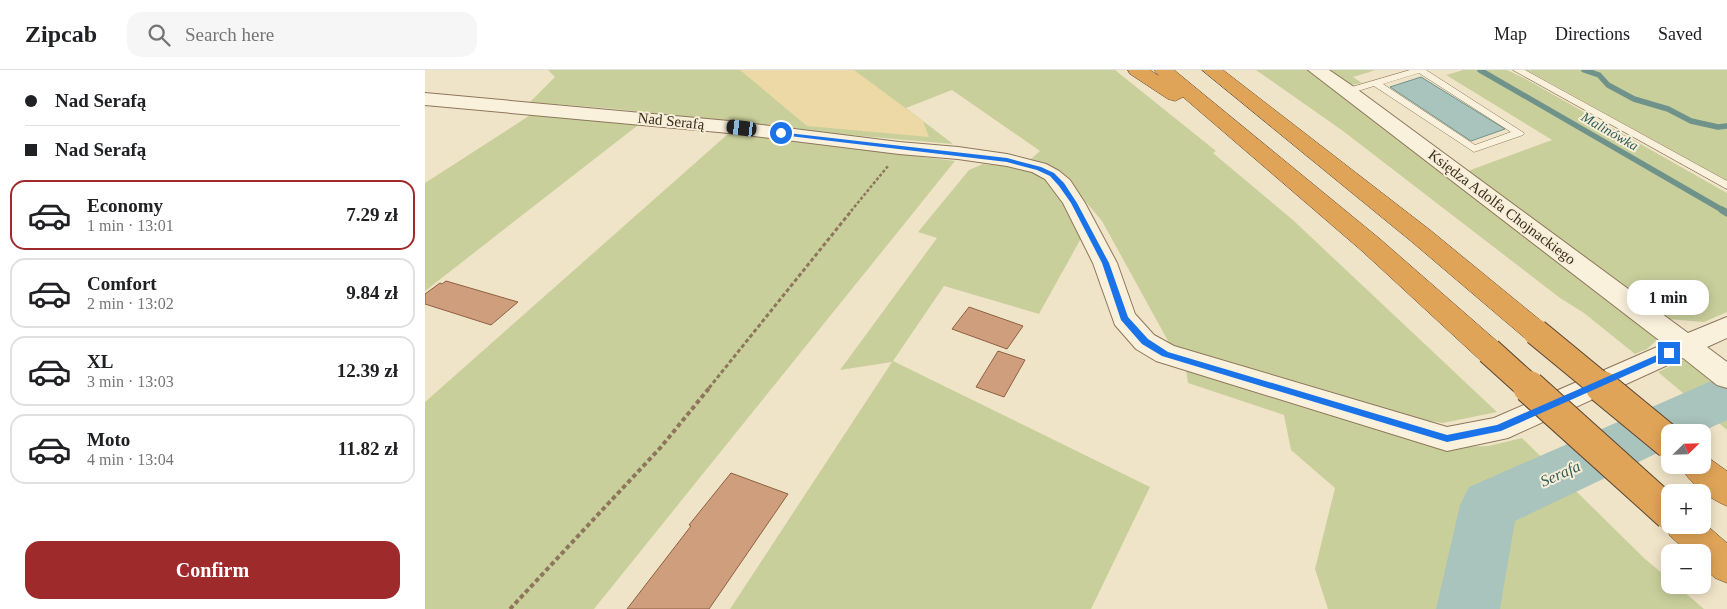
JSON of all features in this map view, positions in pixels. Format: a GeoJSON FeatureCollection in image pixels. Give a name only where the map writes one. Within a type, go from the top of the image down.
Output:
{"type":"FeatureCollection","features":[{"type":"Feature","properties":{"kind":"highway"},"geometry":{"type":"LineString","coordinates":[[1137,70],[1257,148]]}},
{"type":"Feature","properties":{"kind":"highway"},"geometry":{"type":"LineString","coordinates":[[1163,70],[1371,245],[1661,506]]}},
{"type":"Feature","properties":{"kind":"highway"},"geometry":{"type":"LineString","coordinates":[[1211,70],[1421,236],[1661,436]]}},
{"type":"Feature","properties":{"kind":"highway"},"geometry":{"type":"LineString","coordinates":[[1707,474],[1727,491]]}},
{"type":"Feature","properties":{"kind":"highway"},"geometry":{"type":"LineString","coordinates":[[1692,534],[1727,566]]}},
{"type":"Feature","properties":{"kind":"street","name":"Księdza Adolfa Chojnackiego"},"geometry":{"type":"LineString","coordinates":[[1317,70],[1348,91],[1707,361]]}},
{"type":"Feature","properties":{"kind":"street","name":"Nad Serafą"},"geometry":{"type":"LineString","coordinates":[[425,99],[729,127],[899,148],[958,153],[1026,164],[1052,175],[1062,185],[1074,203],[1105,263],[1124,318],[1145,342],[1165,354],[1447,439],[1498,429],[1707,361],[1727,327]]}},
{"type":"Feature","properties":{"kind":"lane"},"geometry":{"type":"LineString","coordinates":[[1348,91],[1375,83],[1420,70],[1519,132],[1474,149],[1375,83]]}},
{"type":"Feature","properties":{"kind":"lane"},"geometry":{"type":"LineString","coordinates":[[1518,70],[1727,186]]}},
{"type":"Feature","properties":{"kind":"path"},"geometry":{"type":"LineString","coordinates":[[510,609],[661,447],[889,164],[899,148]]}},
{"type":"Feature","properties":{"kind":"green space"},"geometry":{"type":"Polygon","coordinates":[[[548,70],[1115,70],[1216,151],[1213,153],[1294,221],[1497,412],[1443,423],[1396,416],[1173,350],[1102,221],[1062,174],[1031,159],[1040,151],[952,90],[906,108],[953,144],[803,131],[616,109],[530,102],[555,77],[548,70]]]}},
{"type":"Feature","properties":{"kind":"green space"},"geometry":{"type":"Polygon","coordinates":[[[1256,70],[1307,70],[1644,322],[1657,340],[1647,349],[1635,354],[1584,313],[1560,298],[1343,131],[1256,70]]]}},
{"type":"Feature","properties":{"kind":"green space"},"geometry":{"type":"Polygon","coordinates":[[[1327,70],[1376,70],[1353,77],[1362,83],[1351,85],[1327,70]]]}},
{"type":"Feature","properties":{"kind":"green space"},"geometry":{"type":"Polygon","coordinates":[[[1463,70],[1507,70],[1727,193],[1727,312],[1704,322],[1668,319],[1468,171],[1552,140],[1446,75],[1463,70]]]}},
{"type":"Feature","properties":{"kind":"green space"},"geometry":{"type":"Polygon","coordinates":[[[1526,70],[1727,70],[1727,181],[1552,84],[1526,70]]]}},
{"type":"Feature","properties":{"kind":"green space"},"geometry":{"type":"Polygon","coordinates":[[[532,114],[642,122],[425,291],[425,183],[532,114]]]}},
{"type":"Feature","properties":{"kind":"green space"},"geometry":{"type":"Polygon","coordinates":[[[729,133],[955,161],[594,609],[425,609],[425,402],[729,133]]]}},
{"type":"Feature","properties":{"kind":"green space"},"geometry":{"type":"Polygon","coordinates":[[[983,164],[1022,168],[1048,177],[1084,233],[1039,314],[944,286],[893,361],[1150,487],[1091,609],[730,609],[892,362],[840,370],[937,238],[918,232],[969,170],[983,164]]]}},
{"type":"Feature","properties":{"kind":"green space"},"geometry":{"type":"Polygon","coordinates":[[[1684,360],[1727,394],[1727,430],[1658,372],[1684,360]]]}},
{"type":"Feature","properties":{"kind":"green space"},"geometry":{"type":"Polygon","coordinates":[[[1185,364],[1452,447],[1488,446],[1522,438],[1661,572],[1661,594],[1686,594],[1704,609],[1328,609],[1315,569],[1335,488],[1291,450],[1284,415],[1188,383],[1185,364]]]}},
{"type":"Feature","properties":{"kind":"sand"},"geometry":{"type":"Polygon","coordinates":[[[740,70],[854,70],[923,121],[929,137],[807,126],[740,70]]]}},
{"type":"Feature","properties":{"kind":"water"},"geometry":{"type":"Polygon","coordinates":[[[1421,77],[1505,129],[1471,141],[1390,87],[1421,77]]]}},
{"type":"Feature","properties":{"kind":"building"},"geometry":{"type":"Polygon","coordinates":[[[446,281],[518,302],[491,325],[425,304],[425,294],[446,281]]]}},
{"type":"Feature","properties":{"kind":"building"},"geometry":{"type":"Polygon","coordinates":[[[969,307],[1023,326],[1007,349],[952,329],[969,307]]]}},
{"type":"Feature","properties":{"kind":"building"},"geometry":{"type":"Polygon","coordinates":[[[998,351],[1025,360],[1004,397],[976,387],[998,351]]]}},
{"type":"Feature","properties":{"kind":"building"},"geometry":{"type":"Polygon","coordinates":[[[731,473],[788,494],[709,609],[627,609],[691,526],[689,525],[731,473]]]}},
{"type":"Feature","properties":{"kind":"waterway","name":"Malinówka"},"geometry":{"type":"LineString","coordinates":[[1480,70],[1724,211]]}},
{"type":"Feature","properties":{"kind":"waterway"},"geometry":{"type":"LineString","coordinates":[[1584,70],[1599,75],[1608,85],[1634,99],[1668,109],[1691,121],[1718,127],[1727,126]]}},
{"type":"Feature","properties":{"kind":"waterway","name":"Malinówka"},"geometry":{"type":"LineString","coordinates":[[1722,210],[1727,213]]}},
{"type":"Feature","properties":{"kind":"waterway","name":"Serafa"},"geometry":{"type":"LineString","coordinates":[[1468,609],[1489,505],[1727,397]]}},
{"type":"Feature","properties":{"kind":"route"},"geometry":{"type":"LineString","coordinates":[[781,133],[899,148],[958,153],[1007,160],[1039,168],[1052,175],[1062,185],[1074,203],[1105,263],[1124,318],[1145,342],[1165,354],[1447,439],[1498,429],[1669,353]]}}]}
